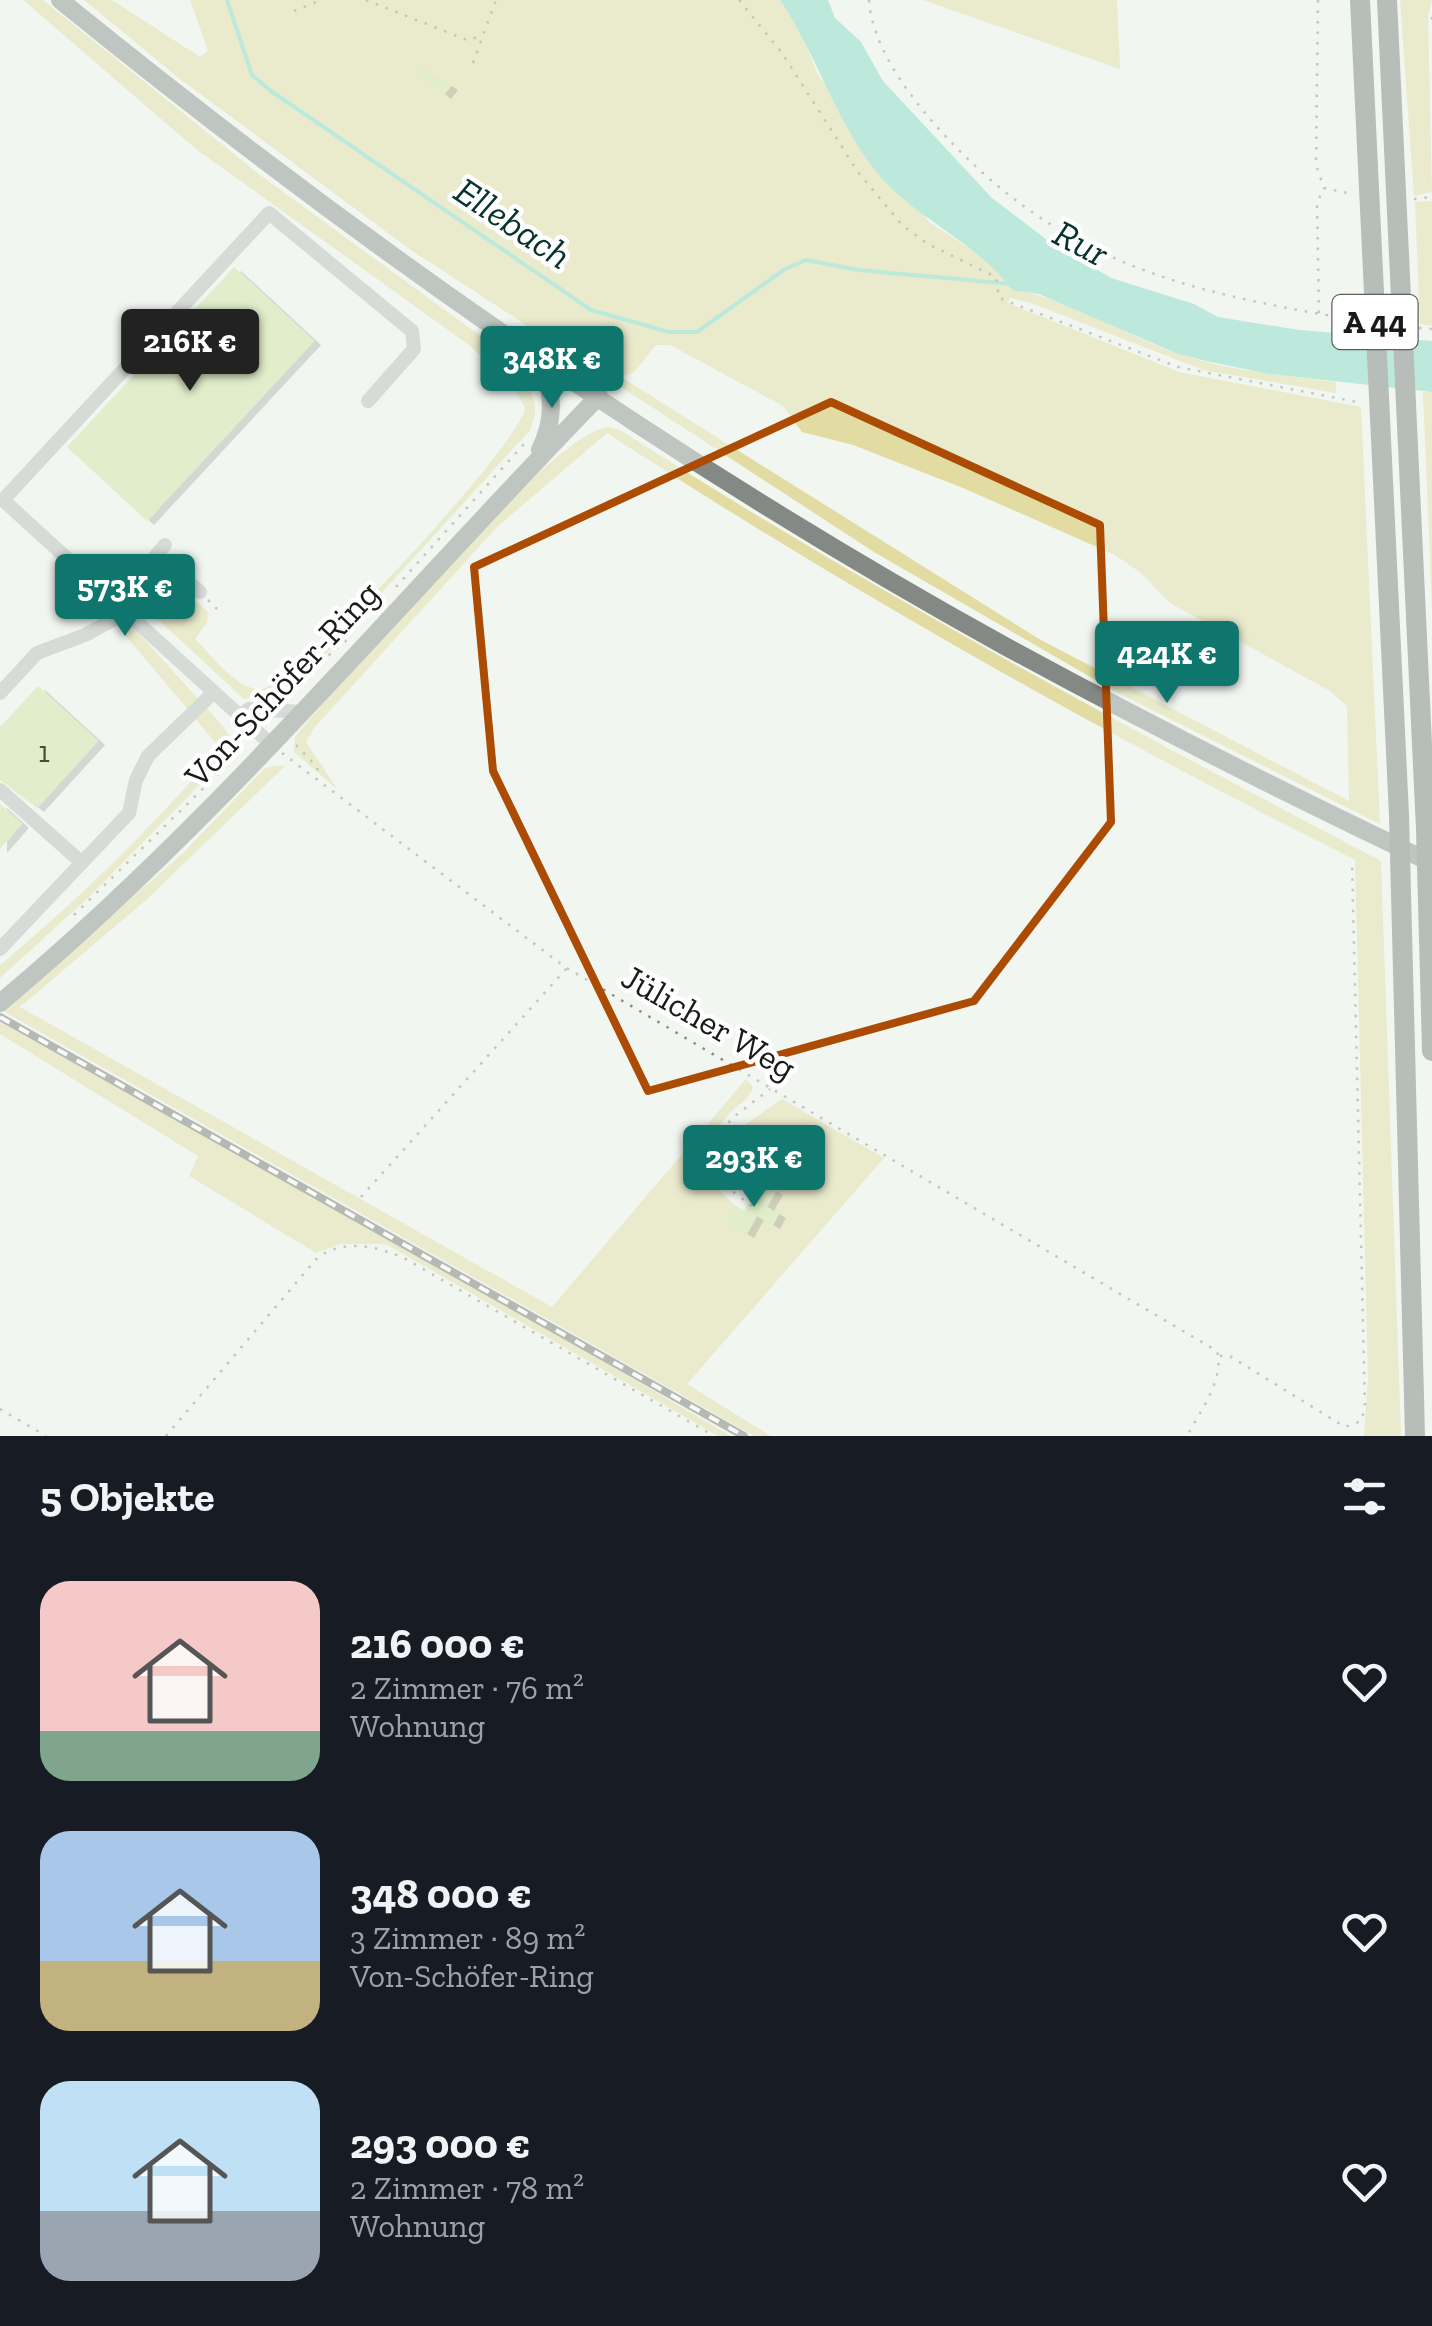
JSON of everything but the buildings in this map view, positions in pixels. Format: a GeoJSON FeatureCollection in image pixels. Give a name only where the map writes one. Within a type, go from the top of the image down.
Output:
{"type":"FeatureCollection","features":[{"type":"Feature","properties":{"kind":"highway","name":"A 44"},"geometry":{"type":"LineString","coordinates":[[1360,0],[1399,815],[1415,1436]]}},
{"type":"Feature","properties":{"kind":"highway","name":"A 44"},"geometry":{"type":"LineString","coordinates":[[1387,0],[1426,829],[1432,1051]]}},
{"type":"Feature","properties":{"kind":"main road"},"geometry":{"type":"LineString","coordinates":[[60,0],[234,138],[502,332],[771,507],[999,643],[1229,766],[1432,863]]}},
{"type":"Feature","properties":{"kind":"main road"},"geometry":{"type":"LineString","coordinates":[[537,458],[552,424],[543,360]]}},
{"type":"Feature","properties":{"kind":"main road","name":"Von-Schöfer-Ring"},"geometry":{"type":"LineString","coordinates":[[0,1003],[144,873],[278,740],[537,458],[599,396]]}},
{"type":"Feature","properties":{"kind":"street"},"geometry":{"type":"LineString","coordinates":[[278,740],[251,728],[4,500],[269,214],[412,331],[414,349],[368,401]]}},
{"type":"Feature","properties":{"kind":"street"},"geometry":{"type":"LineString","coordinates":[[126,610],[152,560],[165,544]]}},
{"type":"Feature","properties":{"kind":"street"},"geometry":{"type":"LineString","coordinates":[[152,560],[176,570],[200,587]]}},
{"type":"Feature","properties":{"kind":"street"},"geometry":{"type":"LineString","coordinates":[[0,693],[37,653],[86,635],[139,600],[160,577],[176,570]]}},
{"type":"Feature","properties":{"kind":"street"},"geometry":{"type":"LineString","coordinates":[[0,949],[128,812],[136,780],[148,756],[213,692]]}},
{"type":"Feature","properties":{"kind":"street"},"geometry":{"type":"LineString","coordinates":[[239,716],[249,709],[303,712]]}},
{"type":"Feature","properties":{"kind":"street"},"geometry":{"type":"LineString","coordinates":[[0,790],[81,862]]}},
{"type":"Feature","properties":{"kind":"path"},"geometry":{"type":"LineString","coordinates":[[294,11],[320,0]]}},
{"type":"Feature","properties":{"kind":"path"},"geometry":{"type":"LineString","coordinates":[[366,0],[468,40],[481,36]]}},
{"type":"Feature","properties":{"kind":"path"},"geometry":{"type":"LineString","coordinates":[[472,63],[496,0]]}},
{"type":"Feature","properties":{"kind":"path"},"geometry":{"type":"LineString","coordinates":[[738,0],[782,53],[858,172],[902,225],[998,280],[1000,298],[1178,367],[1377,406]]}},
{"type":"Feature","properties":{"kind":"path"},"geometry":{"type":"LineString","coordinates":[[869,0],[870,17],[889,62],[916,103],[965,159],[1046,225],[1183,286],[1218,296],[1356,320]]}},
{"type":"Feature","properties":{"kind":"path"},"geometry":{"type":"LineString","coordinates":[[1318,0],[1316,164],[1324,188],[1316,203],[1318,314]]}},
{"type":"Feature","properties":{"kind":"path"},"geometry":{"type":"LineString","coordinates":[[1324,188],[1368,195]]}},
{"type":"Feature","properties":{"kind":"path"},"geometry":{"type":"LineString","coordinates":[[1406,198],[1432,197]]}},
{"type":"Feature","properties":{"kind":"path"},"geometry":{"type":"LineString","coordinates":[[1413,327],[1432,329]]}},
{"type":"Feature","properties":{"kind":"path"},"geometry":{"type":"LineString","coordinates":[[502,332],[494,350],[534,388]]}},
{"type":"Feature","properties":{"kind":"path"},"geometry":{"type":"LineString","coordinates":[[388,596],[528,438]]}},
{"type":"Feature","properties":{"kind":"path"},"geometry":{"type":"LineString","coordinates":[[268,710],[268,696],[300,680],[352,634]]}},
{"type":"Feature","properties":{"kind":"path"},"geometry":{"type":"LineString","coordinates":[[64,925],[226,766],[234,742],[251,728]]}},
{"type":"Feature","properties":{"kind":"path"},"geometry":{"type":"LineString","coordinates":[[278,740],[317,766],[319,780]]}},
{"type":"Feature","properties":{"kind":"path","name":"Jülicher Weg"},"geometry":{"type":"LineString","coordinates":[[278,740],[319,780],[568,968],[1206,1343],[1218,1356],[1228,1355],[1345,1427],[1362,1421],[1352,862]]}},
{"type":"Feature","properties":{"kind":"path"},"geometry":{"type":"LineString","coordinates":[[361,1197],[568,968]]}},
{"type":"Feature","properties":{"kind":"path"},"geometry":{"type":"LineString","coordinates":[[752,1206],[728,1192],[720,1181],[712,1150],[731,1119],[772,1088]]}},
{"type":"Feature","properties":{"kind":"path"},"geometry":{"type":"LineString","coordinates":[[166,1436],[318,1257],[342,1247],[364,1246],[404,1258],[714,1436]]}},
{"type":"Feature","properties":{"kind":"path"},"geometry":{"type":"LineString","coordinates":[[1186,1436],[1216,1379],[1218,1356]]}},
{"type":"Feature","properties":{"kind":"path"},"geometry":{"type":"LineString","coordinates":[[0,1409],[46,1436]]}},
{"type":"Feature","properties":{"kind":"highlighted area"},"geometry":{"type":"Polygon","coordinates":[[[831,402],[1100,525],[1111,822],[974,1001],[648,1091],[493,771],[474,567],[831,402]]]}},
{"type":"Feature","properties":{"kind":"shaded area"},"geometry":{"type":"Polygon","coordinates":[[[23,0],[43,0],[260,175],[490,343],[496,356],[534,400],[530,430],[325,655],[283,687],[244,699],[151,613],[168,588],[183,589],[208,612],[207,623],[195,639],[234,678],[261,689],[283,678],[360,608],[449,512],[514,430],[525,408],[514,388],[469,345],[196,149],[23,0]]]}},
{"type":"Feature","properties":{"kind":"shaded area"},"geometry":{"type":"Polygon","coordinates":[[[84,0],[112,0],[200,57],[208,51],[190,0],[780,0],[799,28],[818,75],[930,223],[993,263],[1012,289],[1055,301],[1196,359],[1256,372],[1336,382],[1336,393],[1203,370],[1034,304],[1010,298],[1008,303],[1179,372],[1361,407],[1380,824],[1118,693],[874,552],[408,248],[180,79],[84,0]],[[656,345],[634,372],[621,377],[1039,639],[1349,801],[1347,706],[1330,691],[1170,603],[1141,573],[1115,555],[963,488],[853,445],[802,432],[783,406],[670,345],[656,345]]]}},
{"type":"Feature","properties":{"kind":"shaded area"},"geometry":{"type":"Polygon","coordinates":[[[780,0],[828,0],[835,18],[861,42],[883,81],[992,198],[1047,240],[1111,278],[1194,304],[1218,317],[1299,330],[1432,341],[1432,392],[1269,374],[1206,361],[1178,354],[1039,294],[1012,290],[981,257],[907,202],[874,169],[780,0]]]}},
{"type":"Feature","properties":{"kind":"shaded area"},"geometry":{"type":"Polygon","coordinates":[[[923,0],[1117,0],[1120,69],[923,0]]]}},
{"type":"Feature","properties":{"kind":"shaded area"},"geometry":{"type":"Polygon","coordinates":[[[1400,0],[1432,0],[1428,16],[1432,192],[1414,196],[1400,0]]]}},
{"type":"Feature","properties":{"kind":"shaded area"},"geometry":{"type":"Polygon","coordinates":[[[1432,201],[1432,326],[1420,324],[1415,202],[1432,201]]]}},
{"type":"Feature","properties":{"kind":"shaded area"},"geometry":{"type":"Polygon","coordinates":[[[1423,392],[1432,392],[1432,610],[1423,392]]]}},
{"type":"Feature","properties":{"kind":"shaded area"},"geometry":{"type":"Polygon","coordinates":[[[608,427],[620,430],[806,545],[996,654],[1381,861],[1401,1436],[1364,1436],[1368,1379],[1355,860],[1163,761],[975,657],[789,548],[607,433],[497,527],[314,728],[306,742],[338,790],[294,752],[295,737],[448,563],[542,470],[581,439],[608,427]]]}},
{"type":"Feature","properties":{"kind":"shaded area"},"geometry":{"type":"Polygon","coordinates":[[[121,614],[222,725],[230,737],[227,757],[90,896],[0,978],[0,965],[114,861],[220,748],[121,630],[121,614]]]}},
{"type":"Feature","properties":{"kind":"shaded area"},"geometry":{"type":"Polygon","coordinates":[[[285,766],[145,901],[20,1007],[552,1307],[746,1079],[753,1087],[751,1092],[716,1131],[708,1159],[715,1184],[751,1215],[760,1201],[734,1184],[723,1171],[720,1142],[782,1099],[884,1158],[687,1384],[771,1436],[754,1436],[3,1011],[183,853],[264,769],[285,766]]]}},
{"type":"Feature","properties":{"kind":"shaded area"},"geometry":{"type":"Polygon","coordinates":[[[0,1022],[442,1267],[731,1436],[718,1436],[386,1244],[340,1244],[316,1253],[189,1176],[198,1156],[0,1034],[0,1022]]]}},
{"type":"Feature","properties":{"kind":"waterway","name":"Ellebach"},"geometry":{"type":"LineString","coordinates":[[227,0],[252,75],[591,310],[669,332],[697,332],[785,269],[806,260],[858,270],[1012,284]]}},
{"type":"Feature","properties":{"kind":"railway"},"geometry":{"type":"LineString","coordinates":[[0,1017],[744,1436]]}},
{"type":"Feature","properties":{"kind":"water label","name":"Rur"},"geometry":{"type":"Point","coordinates":[1081,243]}}]}
